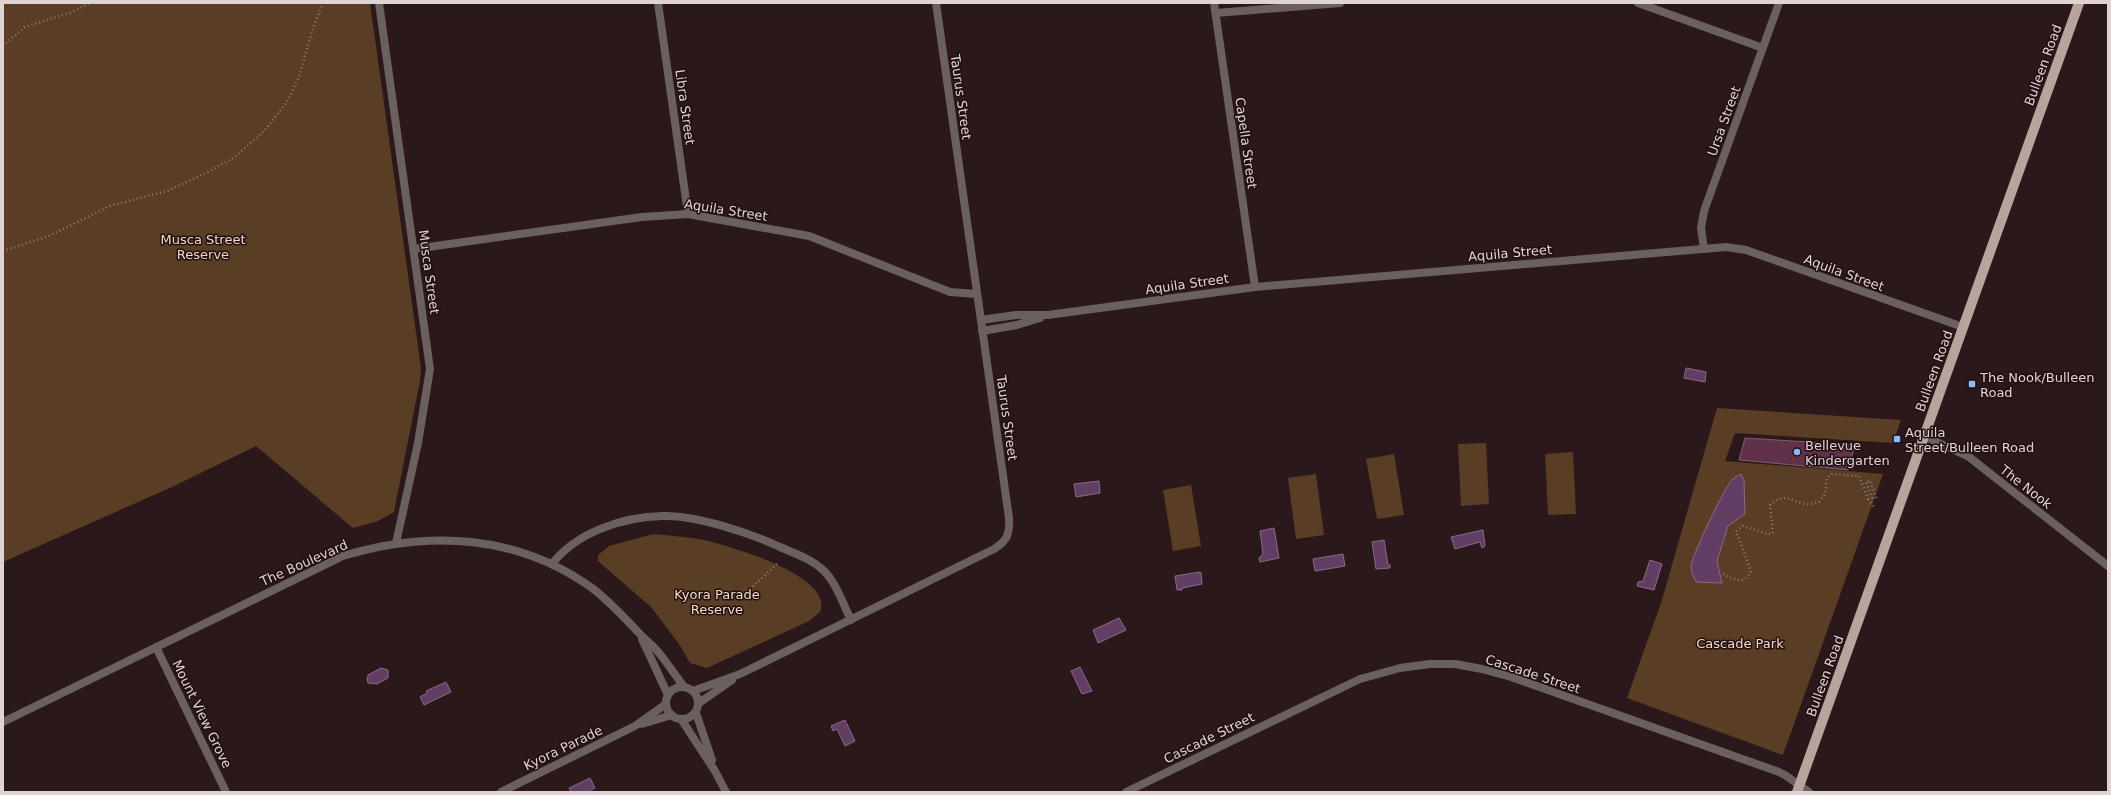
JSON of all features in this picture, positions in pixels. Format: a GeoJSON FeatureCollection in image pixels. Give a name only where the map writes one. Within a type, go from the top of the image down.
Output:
{"type":"FeatureCollection","features":[{"type":"Feature","properties":{"kind":"main road","name":"Bulleen Road"},"geometry":{"type":"LineString","coordinates":[[1798,789],[2078,3]]}},
{"type":"Feature","properties":{"kind":"street","name":"Musca Street"},"geometry":{"type":"LineString","coordinates":[[379,3],[430,353],[430,382],[396,543]]}},
{"type":"Feature","properties":{"kind":"street","name":"Libra Street"},"geometry":{"type":"LineString","coordinates":[[658,3],[688,214]]}},
{"type":"Feature","properties":{"kind":"street","name":"Taurus Street"},"geometry":{"type":"LineString","coordinates":[[693,691],[740,674],[994,549],[1007,539],[1009,534],[1009,518],[936,3]]}},
{"type":"Feature","properties":{"kind":"street","name":"Capella Street"},"geometry":{"type":"LineString","coordinates":[[1214,3],[1255,286]]}},
{"type":"Feature","properties":{"kind":"street"},"geometry":{"type":"LineString","coordinates":[[1216,13],[1340,3]]}},
{"type":"Feature","properties":{"kind":"street"},"geometry":{"type":"LineString","coordinates":[[1638,3],[1763,48]]}},
{"type":"Feature","properties":{"kind":"street","name":"Ursa Street"},"geometry":{"type":"LineString","coordinates":[[1704,248],[1701,228],[1704,211],[1779,3]]}},
{"type":"Feature","properties":{"kind":"street","name":"Aquila Street"},"geometry":{"type":"LineString","coordinates":[[414,248],[642,217],[688,214],[808,236],[950,292],[977,294]]}},
{"type":"Feature","properties":{"kind":"street","name":"Aquila Street"},"geometry":{"type":"LineString","coordinates":[[981,320],[1016,315],[1048,315],[1255,286],[1704,248],[1734,247],[1963,327]]}},
{"type":"Feature","properties":{"kind":"street","name":"Aquila Street"},"geometry":{"type":"LineString","coordinates":[[982,331],[1017,324],[1048,315]]}},
{"type":"Feature","properties":{"kind":"street","name":"The Nook"},"geometry":{"type":"LineString","coordinates":[[1924,436],[1969,458],[2108,566]]}},
{"type":"Feature","properties":{"kind":"street"},"geometry":{"type":"LineString","coordinates":[[552,564],[562,551],[577,541],[617,523],[640,518],[664,516],[692,520],[748,534],[811,561],[829,576],[851,620]]}},
{"type":"Feature","properties":{"kind":"street","name":"The Boulevard"},"geometry":{"type":"LineString","coordinates":[[3,722],[343,556],[396,543],[447,539],[474,542],[517,551],[552,564],[592,588],[659,652],[684,687]]}},
{"type":"Feature","properties":{"kind":"street","name":"The Boulevard"},"geometry":{"type":"LineString","coordinates":[[638,633],[668,695]]}},
{"type":"Feature","properties":{"kind":"street","name":"Mount View Grove"},"geometry":{"type":"LineString","coordinates":[[156,647],[226,792]]}},
{"type":"Feature","properties":{"kind":"street","name":"Cascade Street"},"geometry":{"type":"LineString","coordinates":[[1126,792],[1360,679],[1400,668],[1430,664],[1455,664],[1511,677],[1779,772],[1798,789],[1809,792]]}},
{"type":"Feature","properties":{"kind":"street","name":"Taurus Street"},"geometry":{"type":"LineString","coordinates":[[699,703],[740,674]]}},
{"type":"Feature","properties":{"kind":"street"},"geometry":{"type":"LineString","coordinates":[[681,720],[689,718],[696,712],[699,703],[693,691],[684,687],[675,689],[668,695],[666,704],[672,715],[681,720],[715,770],[726,792]]}},
{"type":"Feature","properties":{"kind":"street","name":"Kyora Parade"},"geometry":{"type":"LineString","coordinates":[[636,726],[666,704]]}},
{"type":"Feature","properties":{"kind":"street"},"geometry":{"type":"LineString","coordinates":[[696,712],[715,770]]}},
{"type":"Feature","properties":{"kind":"street","name":"Kyora Parade"},"geometry":{"type":"LineString","coordinates":[[501,792],[636,726],[672,715]]}},
{"type":"Feature","properties":{"kind":"path"},"geometry":{"type":"LineString","coordinates":[[3,46],[25,27],[72,12],[90,3]]}},
{"type":"Feature","properties":{"kind":"path"},"geometry":{"type":"LineString","coordinates":[[3,251],[50,236],[110,206],[167,190],[206,174],[235,157],[265,130],[286,103],[299,78],[312,31],[323,3]]}},
{"type":"Feature","properties":{"kind":"path"},"geometry":{"type":"LineString","coordinates":[[1723,574],[1738,581],[1749,577],[1751,571],[1736,531],[1743,526],[1773,534],[1770,505],[1777,499],[1783,497],[1808,504],[1820,502],[1825,494],[1827,478],[1832,474],[1859,476],[1868,499],[1874,507]]}},
{"type":"Feature","properties":{"kind":"path"},"geometry":{"type":"LineString","coordinates":[[1868,499],[1872,498],[1866,482],[1870,480],[1877,500]]}},
{"type":"Feature","properties":{"kind":"path"},"geometry":{"type":"LineString","coordinates":[[747,592],[777,564]]}},
{"type":"Feature","properties":{"kind":"green space","name":"Musca Street Reserve"},"geometry":{"type":"Polygon","coordinates":[[[3,3],[370,3],[421,368],[420,381],[394,512],[378,521],[353,528],[256,446],[172,487],[3,562],[3,3]]]}},
{"type":"Feature","properties":{"kind":"green space","name":"Cascade Park"},"geometry":{"type":"Polygon","coordinates":[[[1717,408],[1901,420],[1893,443],[1735,433],[1725,461],[1883,474],[1783,755],[1627,698],[1661,603],[1717,408]]]}},
{"type":"Feature","properties":{"kind":"green space"},"geometry":{"type":"Polygon","coordinates":[[[1486,443],[1489,504],[1461,506],[1458,444],[1486,443]]]}},
{"type":"Feature","properties":{"kind":"green space"},"geometry":{"type":"Polygon","coordinates":[[[1573,452],[1576,514],[1548,515],[1545,454],[1573,452]]]}},
{"type":"Feature","properties":{"kind":"green space"},"geometry":{"type":"Polygon","coordinates":[[[1394,454],[1404,515],[1377,519],[1366,459],[1394,454]]]}},
{"type":"Feature","properties":{"kind":"green space"},"geometry":{"type":"Polygon","coordinates":[[[1316,474],[1324,535],[1296,539],[1288,478],[1316,474]]]}},
{"type":"Feature","properties":{"kind":"green space"},"geometry":{"type":"Polygon","coordinates":[[[1191,485],[1201,546],[1173,551],[1163,490],[1191,485]]]}},
{"type":"Feature","properties":{"kind":"green space","name":"Kyora Parade Reserve"},"geometry":{"type":"Polygon","coordinates":[[[653,534],[699,539],[712,542],[731,547],[774,564],[795,574],[811,586],[820,598],[820,612],[809,621],[707,668],[690,663],[679,644],[651,607],[598,561],[598,555],[609,546],[653,534]]]}},
{"type":"Feature","properties":{"kind":"shaded area"},"geometry":{"type":"Polygon","coordinates":[[[1686,368],[1706,372],[1705,382],[1684,378],[1686,368]]]}},
{"type":"Feature","properties":{"kind":"shaded area"},"geometry":{"type":"Polygon","coordinates":[[[1741,474],[1744,481],[1745,514],[1728,526],[1717,561],[1722,583],[1696,582],[1691,567],[1696,551],[1723,494],[1733,479],[1741,474]]]}},
{"type":"Feature","properties":{"kind":"shaded area"},"geometry":{"type":"Polygon","coordinates":[[[1099,481],[1100,493],[1076,497],[1074,484],[1099,481]]]}},
{"type":"Feature","properties":{"kind":"shaded area"},"geometry":{"type":"Polygon","coordinates":[[[1274,528],[1279,558],[1260,562],[1259,558],[1263,554],[1260,531],[1274,528]]]}},
{"type":"Feature","properties":{"kind":"shaded area"},"geometry":{"type":"Polygon","coordinates":[[[1483,530],[1485,546],[1482,548],[1480,542],[1455,549],[1451,537],[1483,530]]]}},
{"type":"Feature","properties":{"kind":"shaded area"},"geometry":{"type":"Polygon","coordinates":[[[1384,540],[1388,565],[1390,565],[1390,568],[1376,569],[1372,542],[1384,540]]]}},
{"type":"Feature","properties":{"kind":"shaded area"},"geometry":{"type":"Polygon","coordinates":[[[1343,554],[1345,566],[1315,571],[1313,559],[1343,554]]]}},
{"type":"Feature","properties":{"kind":"shaded area"},"geometry":{"type":"Polygon","coordinates":[[[1650,560],[1662,564],[1654,590],[1637,586],[1638,582],[1643,581],[1650,560]]]}},
{"type":"Feature","properties":{"kind":"shaded area"},"geometry":{"type":"Polygon","coordinates":[[[1200,572],[1202,584],[1177,590],[1175,576],[1200,572]]]}},
{"type":"Feature","properties":{"kind":"shaded area"},"geometry":{"type":"Polygon","coordinates":[[[1119,618],[1126,630],[1098,643],[1093,630],[1119,618]]]}},
{"type":"Feature","properties":{"kind":"shaded area"},"geometry":{"type":"Polygon","coordinates":[[[1080,667],[1092,691],[1082,694],[1071,671],[1080,667]]]}},
{"type":"Feature","properties":{"kind":"shaded area"},"geometry":{"type":"Polygon","coordinates":[[[381,668],[388,670],[388,678],[377,684],[368,683],[368,675],[381,668]]]}},
{"type":"Feature","properties":{"kind":"shaded area"},"geometry":{"type":"Polygon","coordinates":[[[446,682],[451,692],[424,705],[420,697],[427,693],[426,691],[446,682]]]}},
{"type":"Feature","properties":{"kind":"shaded area"},"geometry":{"type":"Polygon","coordinates":[[[845,720],[855,741],[845,746],[837,729],[833,731],[831,726],[845,720]]]}},
{"type":"Feature","properties":{"kind":"shaded area"},"geometry":{"type":"Polygon","coordinates":[[[590,778],[595,788],[587,792],[571,792],[569,788],[590,778]]]}},
{"type":"Feature","properties":{"kind":"building","name":"Bellevue Kindergarten"},"geometry":{"type":"Polygon","coordinates":[[[1745,438],[1855,445],[1848,470],[1739,460],[1745,438]]]}},
{"type":"Feature","properties":{"kind":"place","name":"The Nook/Bulleen Road"},"geometry":{"type":"Point","coordinates":[1972,384]}},
{"type":"Feature","properties":{"kind":"place","name":"Aquila Street/Bulleen Road"},"geometry":{"type":"Point","coordinates":[1897,439]}},
{"type":"Feature","properties":{"kind":"place","name":"Bellevue Kindergarten"},"geometry":{"type":"Point","coordinates":[1797,452]}}]}
